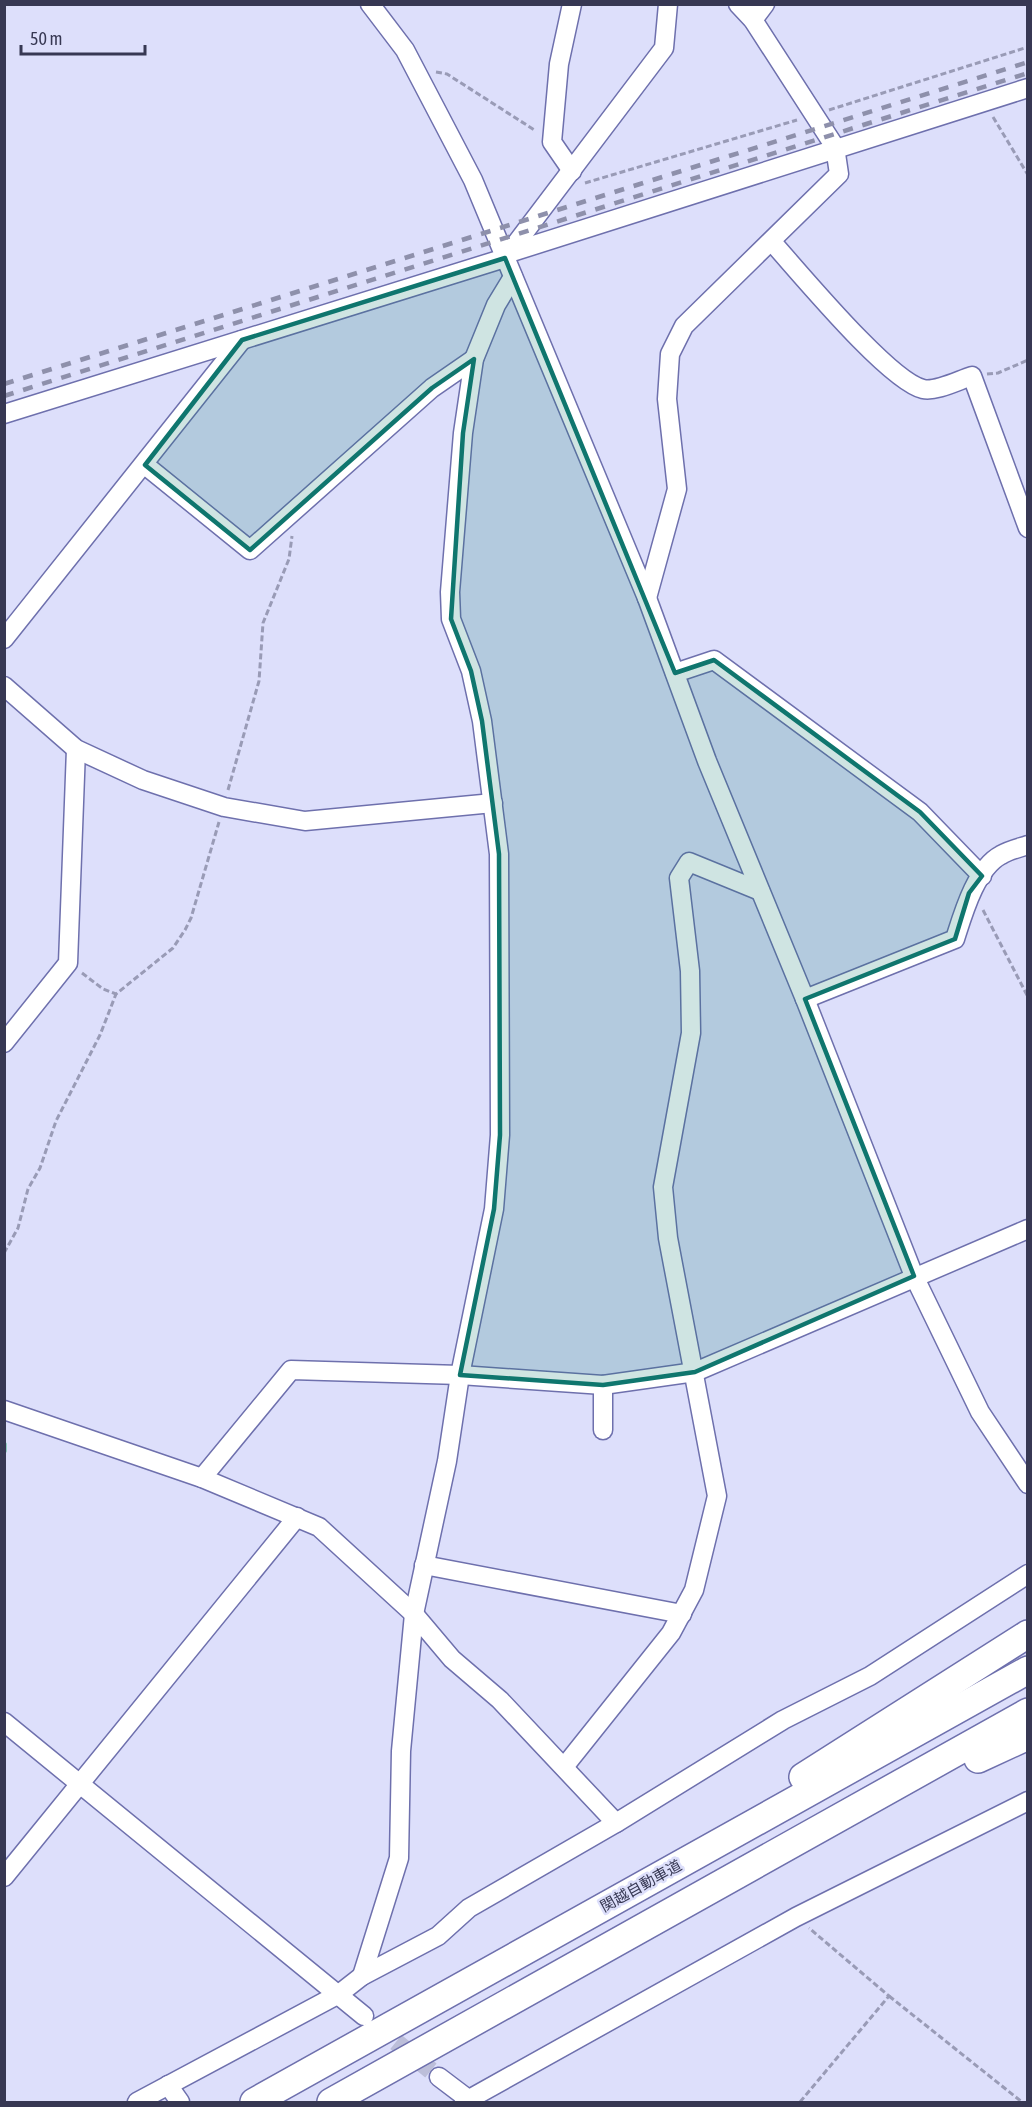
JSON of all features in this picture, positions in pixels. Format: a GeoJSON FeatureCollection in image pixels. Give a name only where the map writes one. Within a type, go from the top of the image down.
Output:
{"type":"FeatureCollection","features":[{"type":"Feature","properties":{"kind":"highway"},"geometry":{"type":"LineString","coordinates":[[666,1872],[836,1755],[1028,1634]]}},
{"type":"Feature","properties":{"kind":"highway","name":"関越自動車道"},"geometry":{"type":"LineString","coordinates":[[254,2103],[1028,1670]]}},
{"type":"Feature","properties":{"kind":"highway"},"geometry":{"type":"LineString","coordinates":[[331,2103],[1028,1712]]}},
{"type":"Feature","properties":{"kind":"highway"},"geometry":{"type":"LineString","coordinates":[[608,1947],[704,1903],[970,1762],[1028,1736]]}},
{"type":"Feature","properties":{"kind":"street"},"geometry":{"type":"LineString","coordinates":[[370,4],[415,67],[473,180],[507,255],[513,277],[647,598],[707,761],[805,999],[914,1276],[980,1412],[1028,1484]]}},
{"type":"Feature","properties":{"kind":"street"},"geometry":{"type":"LineString","coordinates":[[572,4],[559,64],[552,142],[572,171]]}},
{"type":"Feature","properties":{"kind":"street"},"geometry":{"type":"LineString","coordinates":[[507,255],[664,48],[668,4]]}},
{"type":"Feature","properties":{"kind":"street"},"geometry":{"type":"LineString","coordinates":[[647,598],[677,489],[667,399],[670,354],[684,326],[839,174],[835,147],[753,20],[738,4]]}},
{"type":"Feature","properties":{"kind":"street"},"geometry":{"type":"LineString","coordinates":[[753,20],[765,4]]}},
{"type":"Feature","properties":{"kind":"street"},"geometry":{"type":"LineString","coordinates":[[4,414],[507,255],[835,147],[1028,88]]}},
{"type":"Feature","properties":{"kind":"street"},"geometry":{"type":"LineString","coordinates":[[772,242],[884,364],[912,385],[926,390],[972,376],[1028,528]]}},
{"type":"Feature","properties":{"kind":"street"},"geometry":{"type":"LineString","coordinates":[[362,1976],[399,1858],[401,1750],[414,1614],[447,1461],[460,1375],[494,1209],[500,1135],[499,854],[482,722],[471,671],[451,619],[450,592],[464,433],[474,359],[496,305],[513,277]]}},
{"type":"Feature","properties":{"kind":"street"},"geometry":{"type":"LineString","coordinates":[[4,639],[145,465],[242,340]]}},
{"type":"Feature","properties":{"kind":"street"},"geometry":{"type":"LineString","coordinates":[[145,465],[250,550],[432,388],[474,359]]}},
{"type":"Feature","properties":{"kind":"street"},"geometry":{"type":"LineString","coordinates":[[675,672],[714,660],[920,812],[982,876]]}},
{"type":"Feature","properties":{"kind":"street"},"geometry":{"type":"LineString","coordinates":[[4,686],[76,749],[143,780],[224,807],[305,821],[493,804]]}},
{"type":"Feature","properties":{"kind":"street"},"geometry":{"type":"LineString","coordinates":[[4,1043],[68,963],[76,749]]}},
{"type":"Feature","properties":{"kind":"street"},"geometry":{"type":"LineString","coordinates":[[805,999],[955,939],[969,893],[982,876],[999,855],[1028,844]]}},
{"type":"Feature","properties":{"kind":"street"},"geometry":{"type":"LineString","coordinates":[[564,1767],[671,1633],[694,1590],[717,1496],[668,1238],[663,1187],[691,1033],[690,971],[679,878],[689,862],[760,891]]}},
{"type":"Feature","properties":{"kind":"street"},"geometry":{"type":"LineString","coordinates":[[202,1478],[291,1370],[460,1375],[603,1384],[695,1372],[1028,1228]]}},
{"type":"Feature","properties":{"kind":"street"},"geometry":{"type":"LineString","coordinates":[[603,1384],[603,1430]]}},
{"type":"Feature","properties":{"kind":"street"},"geometry":{"type":"LineString","coordinates":[[4,1410],[202,1478],[319,1527],[414,1614],[452,1659],[500,1700],[616,1823]]}},
{"type":"Feature","properties":{"kind":"street"},"geometry":{"type":"LineString","coordinates":[[4,1877],[297,1517]]}},
{"type":"Feature","properties":{"kind":"street"},"geometry":{"type":"LineString","coordinates":[[424,1565],[681,1614]]}},
{"type":"Feature","properties":{"kind":"street"},"geometry":{"type":"LineString","coordinates":[[137,2103],[339,1994],[362,1976],[438,1936],[469,1908],[616,1823],[783,1720],[870,1676],[1028,1574]]}},
{"type":"Feature","properties":{"kind":"street"},"geometry":{"type":"LineString","coordinates":[[4,1722],[364,2016]]}},
{"type":"Feature","properties":{"kind":"street"},"geometry":{"type":"LineString","coordinates":[[440,2077],[468,2102],[796,1917],[1028,1801]]}},
{"type":"Feature","properties":{"kind":"street"},"geometry":{"type":"LineString","coordinates":[[168,2085],[180,2103]]}},
{"type":"Feature","properties":{"kind":"path"},"geometry":{"type":"LineString","coordinates":[[555,192],[813,115],[1028,47]]}},
{"type":"Feature","properties":{"kind":"path"},"geometry":{"type":"LineString","coordinates":[[415,67],[447,74],[552,142]]}},
{"type":"Feature","properties":{"kind":"path"},"geometry":{"type":"LineString","coordinates":[[983,100],[1028,175]]}},
{"type":"Feature","properties":{"kind":"path"},"geometry":{"type":"LineString","coordinates":[[972,376],[998,373],[1028,360]]}},
{"type":"Feature","properties":{"kind":"path"},"geometry":{"type":"LineString","coordinates":[[4,1253],[18,1228],[28,1189],[40,1168],[56,1121],[100,1035],[116,994],[173,948],[191,918],[259,681],[263,623],[289,559],[296,508]]}},
{"type":"Feature","properties":{"kind":"path"},"geometry":{"type":"LineString","coordinates":[[969,893],[981,908],[1028,997]]}},
{"type":"Feature","properties":{"kind":"path"},"geometry":{"type":"LineString","coordinates":[[68,963],[102,988],[116,994]]}},
{"type":"Feature","properties":{"kind":"path"},"geometry":{"type":"LineString","coordinates":[[796,1917],[889,1996],[1022,2103]]}},
{"type":"Feature","properties":{"kind":"path"},"geometry":{"type":"LineString","coordinates":[[800,2103],[889,1996]]}},
{"type":"Feature","properties":{"kind":"highlighted area"},"geometry":{"type":"Polygon","coordinates":[[[505,258],[675,673],[714,660],[920,812],[982,876],[969,893],[955,939],[805,999],[914,1276],[695,1372],[603,1385],[460,1375],[494,1209],[500,1135],[499,854],[482,721],[471,671],[451,619],[463,433],[474,359],[432,388],[250,550],[145,465],[242,340],[505,258]]]}},
{"type":"Feature","properties":{"kind":"waterway"},"geometry":{"type":"LineString","coordinates":[[4,1444],[4,1451]]}},
{"type":"Feature","properties":{"kind":"tunnel"},"geometry":{"type":"LineString","coordinates":[[375,2025],[439,2077]]}},
{"type":"Feature","properties":{"kind":"railway"},"geometry":{"type":"LineString","coordinates":[[4,384],[1028,62]]}},
{"type":"Feature","properties":{"kind":"railway"},"geometry":{"type":"LineString","coordinates":[[4,396],[1028,73]]}}]}
